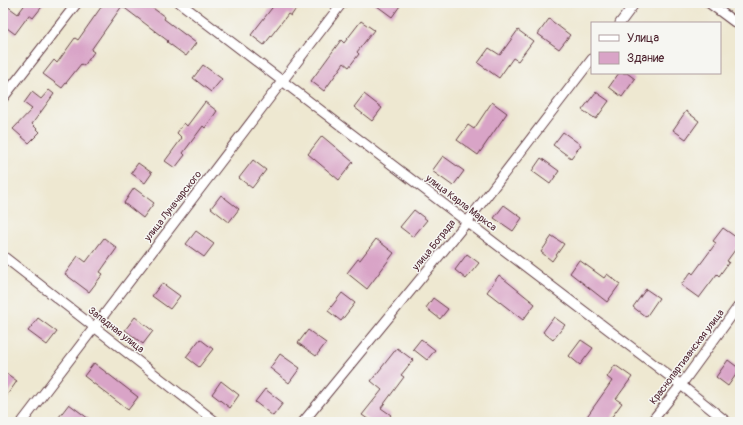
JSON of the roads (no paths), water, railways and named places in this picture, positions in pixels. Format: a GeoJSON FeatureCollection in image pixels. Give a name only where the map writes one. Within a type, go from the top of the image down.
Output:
{"type":"FeatureCollection","features":[{"type":"Feature","properties":{"kind":"street"},"geometry":{"type":"LineString","coordinates":[[3,98],[77,3]]}},
{"type":"Feature","properties":{"kind":"street","name":"улица Карла Маркса"},"geometry":{"type":"LineString","coordinates":[[180,3],[681,385],[727,422]]}},
{"type":"Feature","properties":{"kind":"street","name":"улица Луначарского"},"geometry":{"type":"LineString","coordinates":[[22,422],[342,3]]}},
{"type":"Feature","properties":{"kind":"street"},"geometry":{"type":"LineString","coordinates":[[621,22],[635,3]]}},
{"type":"Feature","properties":{"kind":"street"},"geometry":{"type":"LineString","coordinates":[[710,3],[740,26]]}},
{"type":"Feature","properties":{"kind":"street","name":"улица Бограда"},"geometry":{"type":"LineString","coordinates":[[303,422],[467,222],[591,60]]}},
{"type":"Feature","properties":{"kind":"street","name":"Западная улица"},"geometry":{"type":"LineString","coordinates":[[3,256],[216,422]]}},
{"type":"Feature","properties":{"kind":"street","name":"Краснопартизанская улица"},"geometry":{"type":"LineString","coordinates":[[651,422],[681,385],[740,304]]}}]}
